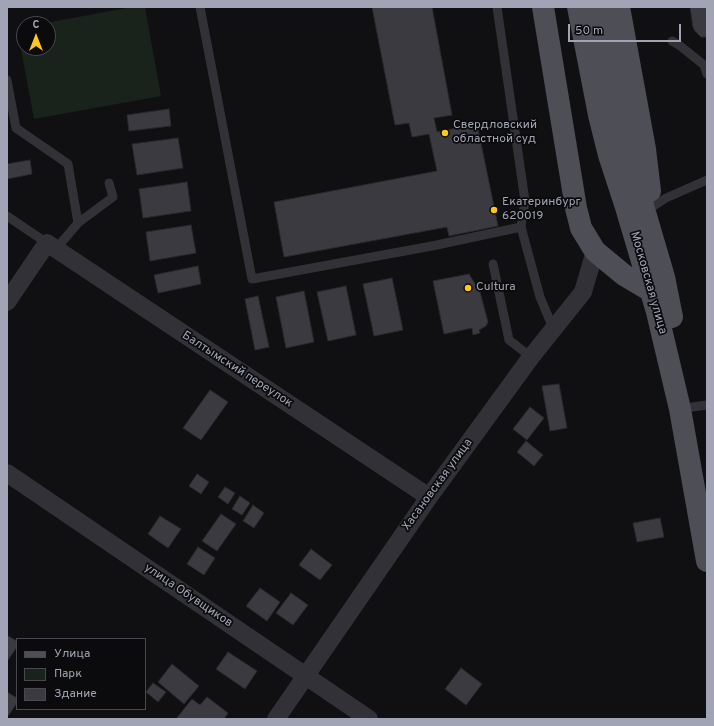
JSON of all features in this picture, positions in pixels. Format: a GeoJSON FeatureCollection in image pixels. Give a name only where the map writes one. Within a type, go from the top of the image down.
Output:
{"type":"FeatureCollection","features":[{"type":"Feature","properties":{"kind":"main road"},"geometry":{"type":"LineString","coordinates":[[543,7],[576,208],[581,228],[594,251],[624,275],[658,284],[652,207],[645,148],[619,7]]}},
{"type":"Feature","properties":{"kind":"main road","name":"Московская улица"},"geometry":{"type":"LineString","coordinates":[[578,7],[599,115],[609,154],[658,284],[700,406],[707,561]]}},
{"type":"Feature","properties":{"kind":"main road","name":"Московская улица"},"geometry":{"type":"LineString","coordinates":[[600,7],[627,150],[658,284],[680,409],[703,490]]}},
{"type":"Feature","properties":{"kind":"street"},"geometry":{"type":"LineString","coordinates":[[7,302],[51,247]]}},
{"type":"Feature","properties":{"kind":"street","name":"Балтымский переулок"},"geometry":{"type":"LineString","coordinates":[[51,247],[429,497]]}},
{"type":"Feature","properties":{"kind":"street","name":"Хасановская улица"},"geometry":{"type":"LineString","coordinates":[[276,719],[429,497],[531,357],[583,292],[594,251]]}},
{"type":"Feature","properties":{"kind":"street","name":"улица Обувщиков"},"geometry":{"type":"LineString","coordinates":[[7,473],[369,719]]}},
{"type":"Feature","properties":{"kind":"lane"},"geometry":{"type":"LineString","coordinates":[[200,7],[252,279],[432,246],[522,227]]}},
{"type":"Feature","properties":{"kind":"lane"},"geometry":{"type":"LineString","coordinates":[[497,7],[525,201],[522,227],[540,297],[553,328]]}},
{"type":"Feature","properties":{"kind":"lane"},"geometry":{"type":"LineString","coordinates":[[672,41],[680,45],[704,65],[707,74]]}},
{"type":"Feature","properties":{"kind":"lane"},"geometry":{"type":"LineString","coordinates":[[7,80],[16,128],[68,164],[78,223]]}},
{"type":"Feature","properties":{"kind":"lane"},"geometry":{"type":"LineString","coordinates":[[652,207],[666,198],[707,180]]}},
{"type":"Feature","properties":{"kind":"lane"},"geometry":{"type":"LineString","coordinates":[[7,216],[51,247],[78,223],[113,197],[109,183]]}},
{"type":"Feature","properties":{"kind":"lane"},"geometry":{"type":"LineString","coordinates":[[494,264],[509,340],[531,357]]}},
{"type":"Feature","properties":{"kind":"green space"},"geometry":{"type":"Polygon","coordinates":[[[132,7],[145,7],[161,96],[34,119],[22,56],[56,56],[56,21],[132,7]]]}},
{"type":"Feature","properties":{"kind":"building","name":"Свердловский областной суд"},"geometry":{"type":"Polygon","coordinates":[[[372,7],[432,7],[452,115],[434,118],[437,132],[477,124],[498,226],[449,236],[447,227],[284,257],[274,202],[437,171],[429,134],[412,137],[409,123],[395,125],[372,7]]]}},
{"type":"Feature","properties":{"kind":"building"},"geometry":{"type":"Polygon","coordinates":[[[690,7],[707,7],[707,37],[701,37],[695,31],[690,7]]]}},
{"type":"Feature","properties":{"kind":"building"},"geometry":{"type":"Polygon","coordinates":[[[169,109],[171,126],[129,131],[127,115],[169,109]]]}},
{"type":"Feature","properties":{"kind":"building"},"geometry":{"type":"Polygon","coordinates":[[[178,138],[183,168],[137,175],[132,144],[178,138]]]}},
{"type":"Feature","properties":{"kind":"building"},"geometry":{"type":"Polygon","coordinates":[[[30,160],[32,174],[7,179],[7,164],[30,160]]]}},
{"type":"Feature","properties":{"kind":"building"},"geometry":{"type":"Polygon","coordinates":[[[187,182],[191,211],[143,218],[139,189],[187,182]]]}},
{"type":"Feature","properties":{"kind":"building"},"geometry":{"type":"Polygon","coordinates":[[[191,225],[196,253],[150,261],[146,232],[191,225]]]}},
{"type":"Feature","properties":{"kind":"building"},"geometry":{"type":"Polygon","coordinates":[[[198,266],[201,284],[158,293],[154,275],[198,266]]]}},
{"type":"Feature","properties":{"kind":"building"},"geometry":{"type":"Polygon","coordinates":[[[469,274],[480,292],[488,322],[486,326],[479,330],[480,333],[473,335],[472,328],[444,334],[433,281],[469,274]]]}},
{"type":"Feature","properties":{"kind":"building"},"geometry":{"type":"Polygon","coordinates":[[[392,278],[403,330],[374,336],[363,284],[392,278]]]}},
{"type":"Feature","properties":{"kind":"building"},"geometry":{"type":"Polygon","coordinates":[[[346,286],[356,335],[328,341],[317,292],[346,286]]]}},
{"type":"Feature","properties":{"kind":"building"},"geometry":{"type":"Polygon","coordinates":[[[304,291],[314,342],[286,348],[276,297],[304,291]]]}},
{"type":"Feature","properties":{"kind":"building"},"geometry":{"type":"Polygon","coordinates":[[[258,296],[269,347],[255,350],[245,299],[258,296]]]}},
{"type":"Feature","properties":{"kind":"building"},"geometry":{"type":"Polygon","coordinates":[[[559,384],[567,428],[550,431],[542,386],[559,384]]]}},
{"type":"Feature","properties":{"kind":"building"},"geometry":{"type":"Polygon","coordinates":[[[210,390],[228,402],[201,440],[183,428],[210,390]]]}},
{"type":"Feature","properties":{"kind":"building"},"geometry":{"type":"Polygon","coordinates":[[[530,407],[544,418],[527,440],[513,429],[530,407]]]}},
{"type":"Feature","properties":{"kind":"building"},"geometry":{"type":"Polygon","coordinates":[[[526,441],[543,455],[534,466],[517,452],[526,441]]]}},
{"type":"Feature","properties":{"kind":"building"},"geometry":{"type":"Polygon","coordinates":[[[197,474],[209,482],[201,494],[189,486],[197,474]]]}},
{"type":"Feature","properties":{"kind":"building"},"geometry":{"type":"Polygon","coordinates":[[[225,487],[235,493],[228,504],[218,497],[225,487]]]}},
{"type":"Feature","properties":{"kind":"building"},"geometry":{"type":"Polygon","coordinates":[[[240,496],[250,503],[242,515],[232,509],[240,496]]]}},
{"type":"Feature","properties":{"kind":"building"},"geometry":{"type":"Polygon","coordinates":[[[253,505],[264,513],[254,528],[243,521],[253,505]]]}},
{"type":"Feature","properties":{"kind":"building"},"geometry":{"type":"Polygon","coordinates":[[[221,514],[236,524],[217,551],[202,541],[221,514]]]}},
{"type":"Feature","properties":{"kind":"building"},"geometry":{"type":"Polygon","coordinates":[[[160,516],[181,529],[168,548],[148,534],[160,516]]]}},
{"type":"Feature","properties":{"kind":"building"},"geometry":{"type":"Polygon","coordinates":[[[660,518],[664,537],[637,542],[633,523],[660,518]]]}},
{"type":"Feature","properties":{"kind":"building"},"geometry":{"type":"Polygon","coordinates":[[[198,547],[215,558],[204,575],[187,564],[198,547]]]}},
{"type":"Feature","properties":{"kind":"building"},"geometry":{"type":"Polygon","coordinates":[[[311,549],[332,565],[320,580],[299,565],[311,549]]]}},
{"type":"Feature","properties":{"kind":"building"},"geometry":{"type":"Polygon","coordinates":[[[260,588],[280,602],[267,621],[246,606],[260,588]]]}},
{"type":"Feature","properties":{"kind":"building"},"geometry":{"type":"Polygon","coordinates":[[[291,593],[308,605],[293,625],[276,613],[291,593]]]}},
{"type":"Feature","properties":{"kind":"building"},"geometry":{"type":"Polygon","coordinates":[[[8,636],[16,640],[16,648],[8,660],[8,636]]]}},
{"type":"Feature","properties":{"kind":"building"},"geometry":{"type":"Polygon","coordinates":[[[228,652],[257,671],[245,689],[216,669],[228,652]]]}},
{"type":"Feature","properties":{"kind":"building"},"geometry":{"type":"Polygon","coordinates":[[[172,664],[199,686],[184,704],[158,682],[172,664]]]}},
{"type":"Feature","properties":{"kind":"building"},"geometry":{"type":"Polygon","coordinates":[[[461,668],[482,684],[466,705],[445,689],[461,668]]]}},
{"type":"Feature","properties":{"kind":"building"},"geometry":{"type":"Polygon","coordinates":[[[153,683],[166,692],[158,702],[146,692],[153,683]]]}},
{"type":"Feature","properties":{"kind":"building"},"geometry":{"type":"Polygon","coordinates":[[[7,692],[16,697],[16,704],[7,716],[7,692]]]}},
{"type":"Feature","properties":{"kind":"building"},"geometry":{"type":"Polygon","coordinates":[[[207,697],[228,713],[224,719],[176,719],[192,699],[200,705],[207,697]]]}},
{"type":"Feature","properties":{"kind":"place","name":"Свердловский областной суд"},"geometry":{"type":"Point","coordinates":[445,133]}},
{"type":"Feature","properties":{"kind":"place","name":"Екатеринбург 620019"},"geometry":{"type":"Point","coordinates":[494,210]}},
{"type":"Feature","properties":{"kind":"place","name":"Cultura"},"geometry":{"type":"Point","coordinates":[468,288]}}]}
